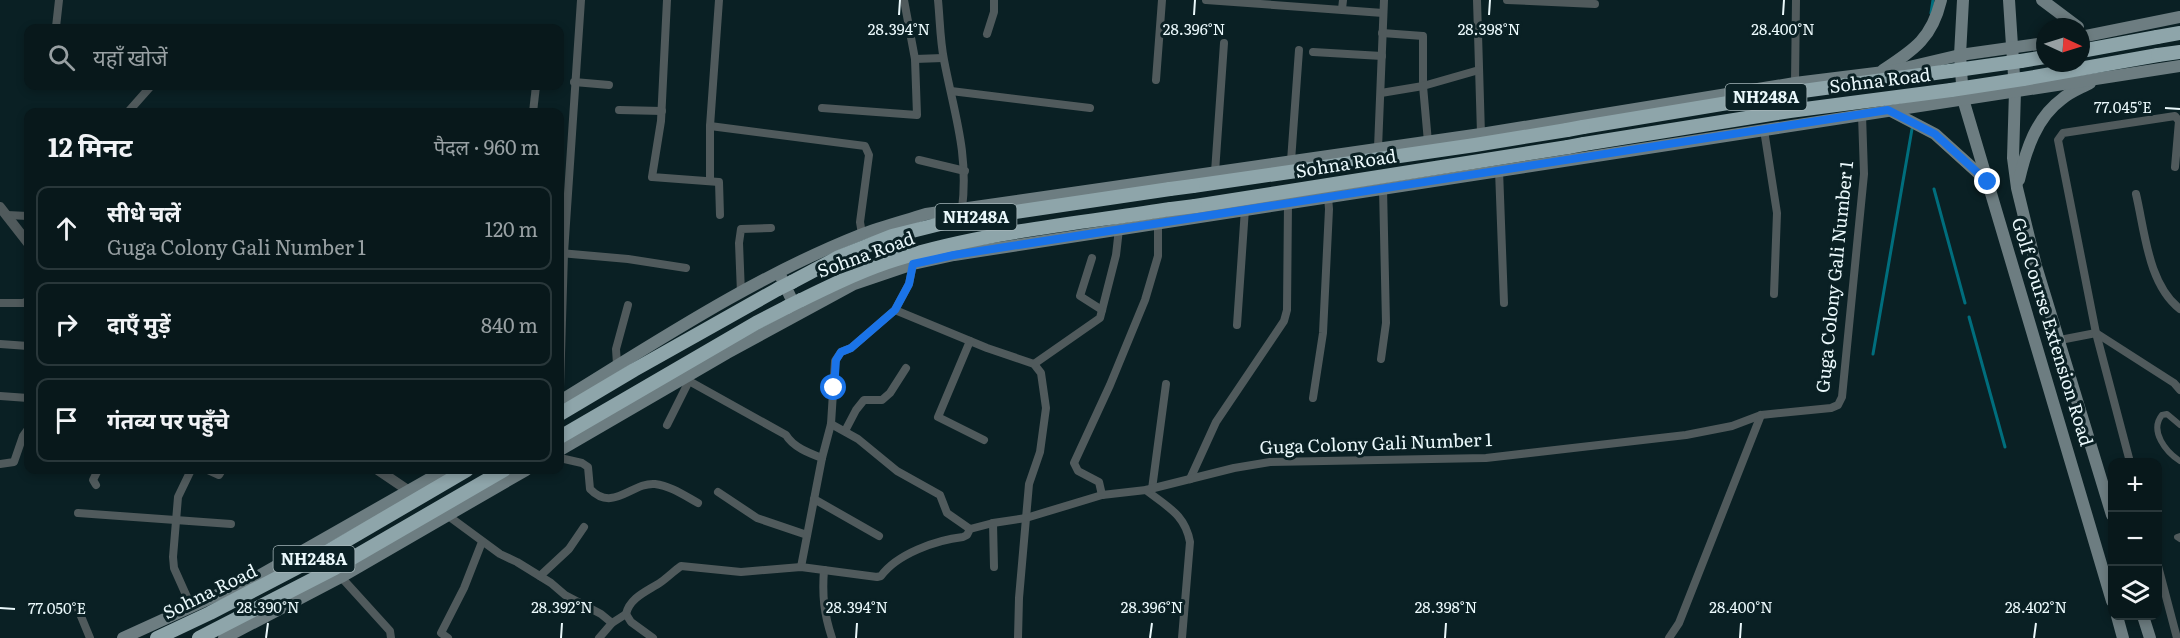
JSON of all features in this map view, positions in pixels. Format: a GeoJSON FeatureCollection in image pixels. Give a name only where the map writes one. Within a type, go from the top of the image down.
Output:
{"type":"FeatureCollection","features":[{"type":"Feature","properties":{"kind":"highway"},"geometry":{"type":"LineString","coordinates":[[2090,49],[2180,33]]}},
{"type":"Feature","properties":{"kind":"highway","name":"Sohna Road"},"geometry":{"type":"LineString","coordinates":[[564,435],[756,322],[795,307],[850,276],[897,259],[959,243],[1790,111],[2023,79],[2180,52]]}},
{"type":"Feature","properties":{"kind":"highway","name":"Sohna Road"},"geometry":{"type":"LineString","coordinates":[[564,396],[644,364],[839,257],[892,236],[948,222],[1193,186],[1575,125],[2036,58]]}},
{"type":"Feature","properties":{"kind":"highway","name":"Sohna Road"},"geometry":{"type":"LineString","coordinates":[[157,638],[325,553],[460,474]]}},
{"type":"Feature","properties":{"kind":"highway","name":"Sohna Road"},"geometry":{"type":"LineString","coordinates":[[199,638],[335,568],[497,474]]}},
{"type":"Feature","properties":{"kind":"main road"},"geometry":{"type":"LineString","coordinates":[[1880,72],[1919,45],[1936,20],[1941,0]]}},
{"type":"Feature","properties":{"kind":"main road","name":"Golf Course Extension Road"},"geometry":{"type":"LineString","coordinates":[[1963,0],[1960,55],[1964,99],[2108,587]]}},
{"type":"Feature","properties":{"kind":"main road","name":"Golf Course Extension Road"},"geometry":{"type":"LineString","coordinates":[[2009,0],[2015,91],[2013,158],[2018,188],[2036,266],[2111,512]]}},
{"type":"Feature","properties":{"kind":"main road"},"geometry":{"type":"LineString","coordinates":[[2042,0],[2065,18]]}},
{"type":"Feature","properties":{"kind":"main road"},"geometry":{"type":"LineString","coordinates":[[2090,31],[2177,18],[2180,58]]}},
{"type":"Feature","properties":{"kind":"main road"},"geometry":{"type":"LineString","coordinates":[[564,396],[741,293],[819,252],[862,234],[926,214],[1378,148],[1481,134],[1575,125],[1795,83],[1880,72],[1960,55],[2036,45]]}},
{"type":"Feature","properties":{"kind":"main road"},"geometry":{"type":"LineString","coordinates":[[564,448],[688,379],[795,307],[913,264],[986,249],[2180,66]]}},
{"type":"Feature","properties":{"kind":"main road"},"geometry":{"type":"LineString","coordinates":[[2018,188],[2026,151],[2050,109],[2063,98],[2099,78]]}},
{"type":"Feature","properties":{"kind":"main road"},"geometry":{"type":"LineString","coordinates":[[1888,110],[1935,134],[1988,182]]}},
{"type":"Feature","properties":{"kind":"main road"},"geometry":{"type":"LineString","coordinates":[[1575,125],[1578,159]]}},
{"type":"Feature","properties":{"kind":"main road"},"geometry":{"type":"LineString","coordinates":[[1180,177],[1186,218]]}},
{"type":"Feature","properties":{"kind":"main road"},"geometry":{"type":"LineString","coordinates":[[779,273],[795,307]]}},
{"type":"Feature","properties":{"kind":"main road"},"geometry":{"type":"LineString","coordinates":[[123,638],[257,577],[438,474]]}},
{"type":"Feature","properties":{"kind":"main road"},"geometry":{"type":"LineString","coordinates":[[224,638],[341,577],[519,474]]}},
{"type":"Feature","properties":{"kind":"main road"},"geometry":{"type":"LineString","coordinates":[[2118,620],[2123,638]]}},
{"type":"Feature","properties":{"kind":"main road"},"geometry":{"type":"LineString","coordinates":[[2145,620],[2150,638]]}},
{"type":"Feature","properties":{"kind":"street"},"geometry":{"type":"LineString","coordinates":[[56,24],[59,0]]}},
{"type":"Feature","properties":{"kind":"street"},"geometry":{"type":"LineString","coordinates":[[564,224],[581,0]]}},
{"type":"Feature","properties":{"kind":"street"},"geometry":{"type":"LineString","coordinates":[[667,0],[662,111],[652,177],[719,182],[720,215]]}},
{"type":"Feature","properties":{"kind":"street"},"geometry":{"type":"LineString","coordinates":[[710,181],[710,126],[719,0]]}},
{"type":"Feature","properties":{"kind":"street"},"geometry":{"type":"LineString","coordinates":[[822,108],[917,115],[915,59],[904,0]]}},
{"type":"Feature","properties":{"kind":"street"},"geometry":{"type":"LineString","coordinates":[[938,0],[943,58],[962,139],[964,171],[962,209]]}},
{"type":"Feature","properties":{"kind":"street"},"geometry":{"type":"LineString","coordinates":[[987,34],[994,12],[994,0]]}},
{"type":"Feature","properties":{"kind":"street"},"geometry":{"type":"LineString","coordinates":[[1156,80],[1162,0]]}},
{"type":"Feature","properties":{"kind":"street"},"geometry":{"type":"LineString","coordinates":[[1206,0],[1343,5],[1383,13]]}},
{"type":"Feature","properties":{"kind":"street"},"geometry":{"type":"LineString","coordinates":[[1378,148],[1384,0]]}},
{"type":"Feature","properties":{"kind":"street"},"geometry":{"type":"LineString","coordinates":[[1477,0],[1481,134]]}},
{"type":"Feature","properties":{"kind":"street"},"geometry":{"type":"LineString","coordinates":[[1507,0],[1595,4]]}},
{"type":"Feature","properties":{"kind":"street"},"geometry":{"type":"LineString","coordinates":[[1795,83],[1796,0]]}},
{"type":"Feature","properties":{"kind":"street"},"geometry":{"type":"LineString","coordinates":[[1382,33],[1423,36],[1423,86],[1428,142]]}},
{"type":"Feature","properties":{"kind":"street"},"geometry":{"type":"LineString","coordinates":[[1215,172],[1224,43]]}},
{"type":"Feature","properties":{"kind":"street"},"geometry":{"type":"LineString","coordinates":[[1291,161],[1299,50]]}},
{"type":"Feature","properties":{"kind":"street"},"geometry":{"type":"LineString","coordinates":[[1313,52],[1382,56]]}},
{"type":"Feature","properties":{"kind":"street"},"geometry":{"type":"LineString","coordinates":[[915,59],[943,58]]}},
{"type":"Feature","properties":{"kind":"street"},"geometry":{"type":"LineString","coordinates":[[1382,93],[1423,86],[1479,70]]}},
{"type":"Feature","properties":{"kind":"street"},"geometry":{"type":"LineString","coordinates":[[574,82],[609,85]]}},
{"type":"Feature","properties":{"kind":"street"},"geometry":{"type":"LineString","coordinates":[[132,108],[147,90]]}},
{"type":"Feature","properties":{"kind":"street"},"geometry":{"type":"LineString","coordinates":[[533,108],[536,90]]}},
{"type":"Feature","properties":{"kind":"street"},"geometry":{"type":"LineString","coordinates":[[951,91],[1090,108]]}},
{"type":"Feature","properties":{"kind":"street"},"geometry":{"type":"LineString","coordinates":[[619,110],[662,111]]}},
{"type":"Feature","properties":{"kind":"street","name":"Guga Colony Gali Number 1"},"geometry":{"type":"LineString","coordinates":[[626,614],[626,610],[638,595],[681,566],[741,572],[801,567],[881,576],[890,566],[932,543],[963,537],[970,529],[1026,518],[1102,495],[1149,489],[1233,468],[1285,461],[1486,458],[1686,435],[1731,426],[1761,414],[1831,408],[1838,405],[1842,397],[1864,174],[1862,114]]}},
{"type":"Feature","properties":{"kind":"street"},"geometry":{"type":"LineString","coordinates":[[2129,458],[2096,333],[2058,141],[2063,134],[2175,116],[2179,121],[2175,167]]}},
{"type":"Feature","properties":{"kind":"street"},"geometry":{"type":"LineString","coordinates":[[710,126],[865,146],[868,155],[860,222],[862,234]]}},
{"type":"Feature","properties":{"kind":"street"},"geometry":{"type":"LineString","coordinates":[[1764,130],[1777,213],[1774,294]]}},
{"type":"Feature","properties":{"kind":"street"},"geometry":{"type":"LineString","coordinates":[[919,160],[964,171]]}},
{"type":"Feature","properties":{"kind":"street"},"geometry":{"type":"LineString","coordinates":[[1499,170],[1504,303]]}},
{"type":"Feature","properties":{"kind":"street"},"geometry":{"type":"LineString","coordinates":[[1381,359],[1386,323],[1383,188]]}},
{"type":"Feature","properties":{"kind":"street"},"geometry":{"type":"LineString","coordinates":[[2136,194],[2156,279],[2169,300],[2180,309]]}},
{"type":"Feature","properties":{"kind":"street"},"geometry":{"type":"LineString","coordinates":[[1312,398],[1323,333],[1328,197]]}},
{"type":"Feature","properties":{"kind":"street"},"geometry":{"type":"LineString","coordinates":[[1190,479],[1216,422],[1284,321],[1287,310],[1288,203]]}},
{"type":"Feature","properties":{"kind":"street"},"geometry":{"type":"LineString","coordinates":[[1237,325],[1245,209]]}},
{"type":"Feature","properties":{"kind":"street"},"geometry":{"type":"LineString","coordinates":[[3,211],[24,215]]}},
{"type":"Feature","properties":{"kind":"street"},"geometry":{"type":"LineString","coordinates":[[3,211],[24,238]]}},
{"type":"Feature","properties":{"kind":"street"},"geometry":{"type":"LineString","coordinates":[[1102,495],[1100,482],[1078,471],[1074,463],[1110,385],[1145,300],[1158,256],[1158,223]]}},
{"type":"Feature","properties":{"kind":"street"},"geometry":{"type":"LineString","coordinates":[[741,293],[739,243],[741,229],[771,228]]}},
{"type":"Feature","properties":{"kind":"street"},"geometry":{"type":"LineString","coordinates":[[1034,364],[1100,318],[1116,255],[1119,229]]}},
{"type":"Feature","properties":{"kind":"street"},"geometry":{"type":"LineString","coordinates":[[564,253],[628,259],[686,268]]}},
{"type":"Feature","properties":{"kind":"street"},"geometry":{"type":"LineString","coordinates":[[1092,258],[1080,296],[1102,310]]}},
{"type":"Feature","properties":{"kind":"street"},"geometry":{"type":"LineString","coordinates":[[801,567],[822,458],[831,424],[836,360],[841,352],[851,348],[895,310],[909,284],[913,264]]}},
{"type":"Feature","properties":{"kind":"street"},"geometry":{"type":"LineString","coordinates":[[0,303],[24,303]]}},
{"type":"Feature","properties":{"kind":"street"},"geometry":{"type":"LineString","coordinates":[[617,364],[616,349],[628,305]]}},
{"type":"Feature","properties":{"kind":"street"},"geometry":{"type":"LineString","coordinates":[[895,310],[1034,364],[1041,373],[1046,408],[1040,452],[1029,484],[1019,598],[1018,638]]}},
{"type":"Feature","properties":{"kind":"street"},"geometry":{"type":"LineString","coordinates":[[2060,340],[2096,333],[2178,383]]}},
{"type":"Feature","properties":{"kind":"street"},"geometry":{"type":"LineString","coordinates":[[970,341],[938,417],[984,440]]}},
{"type":"Feature","properties":{"kind":"street"},"geometry":{"type":"LineString","coordinates":[[0,344],[24,346]]}},
{"type":"Feature","properties":{"kind":"street"},"geometry":{"type":"LineString","coordinates":[[845,431],[864,400],[882,400],[890,393],[906,368]]}},
{"type":"Feature","properties":{"kind":"street"},"geometry":{"type":"LineString","coordinates":[[667,425],[688,379],[786,435],[790,441],[806,452],[822,458]]}},
{"type":"Feature","properties":{"kind":"street"},"geometry":{"type":"LineString","coordinates":[[1166,384],[1149,489],[1183,519],[1191,542],[1182,638]]}},
{"type":"Feature","properties":{"kind":"street"},"geometry":{"type":"LineString","coordinates":[[0,396],[24,398]]}},
{"type":"Feature","properties":{"kind":"street"},"geometry":{"type":"LineString","coordinates":[[1669,638],[1679,623],[1761,414]]}},
{"type":"Feature","properties":{"kind":"street"},"geometry":{"type":"LineString","coordinates":[[2180,425],[2167,414],[2162,415],[2156,427],[2161,442],[2170,455],[2180,461]]}},
{"type":"Feature","properties":{"kind":"street"},"geometry":{"type":"LineString","coordinates":[[831,424],[858,439],[897,471],[940,495],[947,513],[970,529]]}},
{"type":"Feature","properties":{"kind":"street"},"geometry":{"type":"LineString","coordinates":[[0,464],[14,462],[24,435]]}},
{"type":"Feature","properties":{"kind":"street"},"geometry":{"type":"LineString","coordinates":[[564,459],[582,463],[588,467],[590,489],[598,495],[609,498],[623,496],[635,489],[653,484],[677,491],[698,503]]}},
{"type":"Feature","properties":{"kind":"street"},"geometry":{"type":"LineString","coordinates":[[96,474],[93,480],[96,485]]}},
{"type":"Feature","properties":{"kind":"street"},"geometry":{"type":"LineString","coordinates":[[189,474],[178,496],[173,557],[174,568],[190,606]]}},
{"type":"Feature","properties":{"kind":"street"},"geometry":{"type":"LineString","coordinates":[[384,474],[409,491]]}},
{"type":"Feature","properties":{"kind":"street"},"geometry":{"type":"LineString","coordinates":[[718,492],[757,518],[807,535]]}},
{"type":"Feature","properties":{"kind":"street"},"geometry":{"type":"LineString","coordinates":[[814,499],[879,536]]}},
{"type":"Feature","properties":{"kind":"street"},"geometry":{"type":"LineString","coordinates":[[78,513],[231,524]]}},
{"type":"Feature","properties":{"kind":"street"},"geometry":{"type":"LineString","coordinates":[[447,515],[482,542],[612,622]]}},
{"type":"Feature","properties":{"kind":"street"},"geometry":{"type":"LineString","coordinates":[[993,523],[994,567]]}},
{"type":"Feature","properties":{"kind":"street"},"geometry":{"type":"LineString","coordinates":[[540,576],[569,549],[584,527]]}},
{"type":"Feature","properties":{"kind":"street"},"geometry":{"type":"LineString","coordinates":[[448,638],[441,633],[464,588],[482,542]]}},
{"type":"Feature","properties":{"kind":"street"},"geometry":{"type":"LineString","coordinates":[[824,570],[822,592],[824,614],[832,638]]}},
{"type":"Feature","properties":{"kind":"street"},"geometry":{"type":"LineString","coordinates":[[341,577],[390,631],[391,638]]}},
{"type":"Feature","properties":{"kind":"street"},"geometry":{"type":"LineString","coordinates":[[2162,584],[2177,638]]}},
{"type":"Feature","properties":{"kind":"street"},"geometry":{"type":"LineString","coordinates":[[78,609],[90,638]]}},
{"type":"Feature","properties":{"kind":"street"},"geometry":{"type":"LineString","coordinates":[[602,637],[612,622],[626,614],[631,622],[653,638]]}},
{"type":"Feature","properties":{"kind":"waterway"},"geometry":{"type":"LineString","coordinates":[[1931,13],[1933,0]]}},
{"type":"Feature","properties":{"kind":"waterway"},"geometry":{"type":"LineString","coordinates":[[1873,354],[1912,129]]}},
{"type":"Feature","properties":{"kind":"waterway"},"geometry":{"type":"LineString","coordinates":[[1934,189],[1965,303]]}},
{"type":"Feature","properties":{"kind":"waterway"},"geometry":{"type":"LineString","coordinates":[[1969,317],[2005,447]]}},
{"type":"Feature","properties":{"kind":"route"},"geometry":{"type":"LineString","coordinates":[[834,388],[836,360],[841,352],[851,348],[895,310],[909,284],[913,264],[986,249],[1888,110],[1935,134],[1988,182]]}}]}
